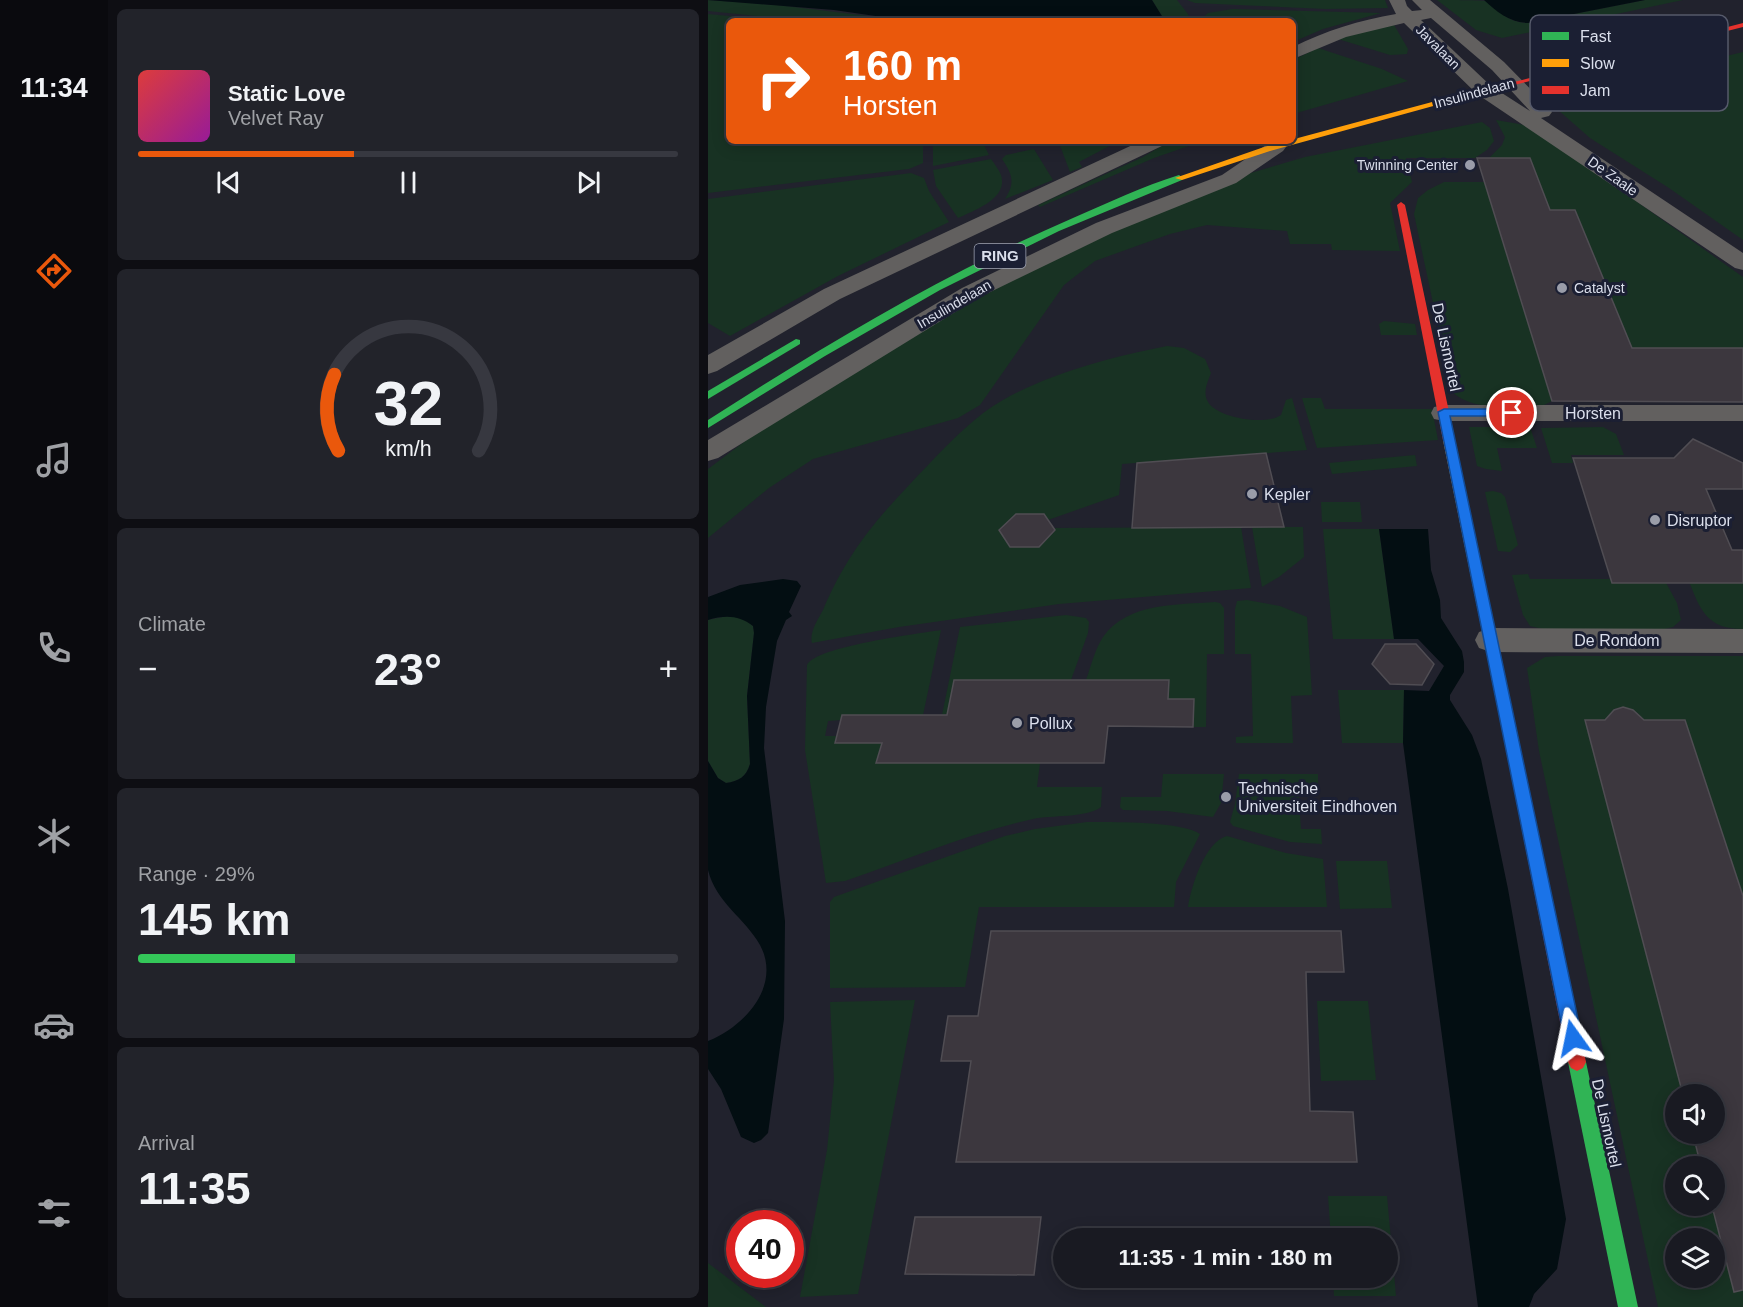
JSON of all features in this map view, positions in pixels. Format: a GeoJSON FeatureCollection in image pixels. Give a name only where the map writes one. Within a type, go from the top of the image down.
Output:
{"type":"FeatureCollection","features":[{"type":"Feature","properties":{"kind":"main road","name":"Insulindelaan"},"geometry":{"type":"LineString","coordinates":[[1728,29],[1743,25]]}},
{"type":"Feature","properties":{"kind":"main road","name":"Insulindelaan"},"geometry":{"type":"LineString","coordinates":[[1456,77],[1518,61]]}},
{"type":"Feature","properties":{"kind":"main road","name":"Insulindelaan"},"geometry":{"type":"LineString","coordinates":[[1296,142],[1530,78]]}},
{"type":"Feature","properties":{"kind":"main road","name":"Insulindelaan"},"geometry":{"type":"LineString","coordinates":[[708,425],[790,371],[930,290],[982,264],[1044,234],[1134,196],[1216,165],[1287,144]]}},
{"type":"Feature","properties":{"kind":"main road","name":"De Lismortel"},"geometry":{"type":"LineString","coordinates":[[1401,205],[1628,1307]]}},
{"type":"Feature","properties":{"kind":"main road"},"geometry":{"type":"LineString","coordinates":[[708,396],[805,337]]}},
{"type":"Feature","properties":{"kind":"street","name":"Javalaan"},"geometry":{"type":"LineString","coordinates":[[1397,0],[1399,8],[1449,55],[1456,77],[1484,90]]}},
{"type":"Feature","properties":{"kind":"street","name":"Javalaan"},"geometry":{"type":"LineString","coordinates":[[1420,0],[1438,13],[1515,82]]}},
{"type":"Feature","properties":{"kind":"street"},"geometry":{"type":"LineString","coordinates":[[1296,53],[1348,30],[1377,21],[1438,13]]}},
{"type":"Feature","properties":{"kind":"street","name":"De Zaale"},"geometry":{"type":"LineString","coordinates":[[1515,82],[1530,100]]}},
{"type":"Feature","properties":{"kind":"street","name":"De Zaale"},"geometry":{"type":"LineString","coordinates":[[1484,90],[1743,263]]}},
{"type":"Feature","properties":{"kind":"street","name":"De Zaale"},"geometry":{"type":"LineString","coordinates":[[1541,111],[1575,138],[1743,249]]}},
{"type":"Feature","properties":{"kind":"street"},"geometry":{"type":"LineString","coordinates":[[708,366],[832,294],[1151,144]]}},
{"type":"Feature","properties":{"kind":"street","name":"Insulindelaan"},"geometry":{"type":"LineString","coordinates":[[708,452],[970,293],[1104,228],[1229,179],[1276,147]]}},
{"type":"Feature","properties":{"kind":"street","name":"Horsten"},"geometry":{"type":"LineString","coordinates":[[1444,412],[1743,413]]}},
{"type":"Feature","properties":{"kind":"street","name":"De Rondom"},"geometry":{"type":"LineString","coordinates":[[1491,640],[1743,641]]}},
{"type":"Feature","properties":{"kind":"green space"},"geometry":{"type":"Polygon","coordinates":[[[708,0],[777,5],[885,18],[775,18],[708,11],[708,0]]]}},
{"type":"Feature","properties":{"kind":"green space"},"geometry":{"type":"Polygon","coordinates":[[[1152,0],[1177,0],[1189,18],[1163,18],[1152,0]]]}},
{"type":"Feature","properties":{"kind":"green space"},"geometry":{"type":"Polygon","coordinates":[[[1187,0],[1385,0],[1388,8],[1326,9],[1195,3],[1187,0]]]}},
{"type":"Feature","properties":{"kind":"green space"},"geometry":{"type":"Polygon","coordinates":[[[1437,0],[1485,1],[1514,21],[1530,23],[1530,32],[1502,38],[1476,30],[1437,0]]]}},
{"type":"Feature","properties":{"kind":"green space"},"geometry":{"type":"Polygon","coordinates":[[[1645,0],[1683,0],[1612,15],[1569,15],[1645,0]]]}},
{"type":"Feature","properties":{"kind":"green space"},"geometry":{"type":"Polygon","coordinates":[[[1233,9],[1381,13],[1323,29],[1296,41],[1296,18],[1202,18],[1208,13],[1233,9]]]}},
{"type":"Feature","properties":{"kind":"green space"},"geometry":{"type":"Polygon","coordinates":[[[708,14],[751,18],[726,18],[726,144],[923,144],[923,163],[909,169],[708,193],[708,14]]]}},
{"type":"Feature","properties":{"kind":"green space"},"geometry":{"type":"Polygon","coordinates":[[[1393,23],[1408,49],[1407,54],[1390,55],[1338,39],[1393,23]]]}},
{"type":"Feature","properties":{"kind":"green space"},"geometry":{"type":"Polygon","coordinates":[[[1318,48],[1382,69],[1408,81],[1296,113],[1296,59],[1318,48]]]}},
{"type":"Feature","properties":{"kind":"green space"},"geometry":{"type":"Polygon","coordinates":[[[1743,52],[1743,240],[1669,188],[1590,138],[1559,111],[1728,111],[1728,56],[1743,52]]]}},
{"type":"Feature","properties":{"kind":"green space"},"geometry":{"type":"Polygon","coordinates":[[[1496,120],[1530,126],[1743,277],[1743,348],[1536,349],[1552,401],[1544,405],[1483,405],[1461,399],[1452,392],[1414,214],[1418,198],[1444,182],[1539,182],[1530,158],[1489,158],[1502,145],[1505,137],[1496,120]]]}},
{"type":"Feature","properties":{"kind":"green space"},"geometry":{"type":"Polygon","coordinates":[[[1482,122],[1490,128],[1494,141],[1487,150],[1475,158],[1406,158],[1412,182],[1390,203],[1400,251],[1332,250],[1331,244],[1290,244],[1287,231],[1207,225],[1170,234],[1095,261],[1064,285],[980,405],[958,418],[813,459],[769,488],[708,538],[708,469],[859,356],[952,303],[1227,180],[1305,157],[1482,122]]]}},
{"type":"Feature","properties":{"kind":"green space"},"geometry":{"type":"Polygon","coordinates":[[[933,144],[984,144],[989,155],[933,166],[933,144]]]}},
{"type":"Feature","properties":{"kind":"green space"},"geometry":{"type":"Polygon","coordinates":[[[1059,144],[1113,144],[1079,162],[1082,167],[1070,172],[1059,144]]]}},
{"type":"Feature","properties":{"kind":"green space"},"geometry":{"type":"Polygon","coordinates":[[[1165,144],[1194,144],[1154,158],[1040,207],[1038,205],[1143,157],[1165,144]]]}},
{"type":"Feature","properties":{"kind":"green space"},"geometry":{"type":"Polygon","coordinates":[[[1034,149],[1053,180],[1005,199],[1011,179],[1009,170],[1002,159],[1006,155],[1034,149]]]}},
{"type":"Feature","properties":{"kind":"green space"},"geometry":{"type":"Polygon","coordinates":[[[991,159],[1002,177],[998,193],[986,204],[958,218],[936,186],[933,170],[991,159]]]}},
{"type":"Feature","properties":{"kind":"green space"},"geometry":{"type":"Polygon","coordinates":[[[911,173],[924,178],[929,191],[949,222],[838,276],[730,336],[708,323],[708,199],[911,173]]]}},
{"type":"Feature","properties":{"kind":"green space"},"geometry":{"type":"Polygon","coordinates":[[[1384,321],[1415,324],[1417,335],[1381,335],[1379,324],[1384,321]]]}},
{"type":"Feature","properties":{"kind":"green space"},"geometry":{"type":"Polygon","coordinates":[[[1167,346],[1184,348],[1205,359],[1211,373],[1206,386],[1207,400],[1219,411],[1230,416],[1253,420],[1274,418],[1281,415],[1286,400],[1292,398],[1307,450],[1122,464],[1119,495],[1048,520],[1043,514],[1040,546],[1055,531],[1054,528],[1241,527],[1251,588],[1059,604],[899,627],[812,643],[813,631],[833,587],[856,548],[897,498],[973,421],[1003,400],[1042,381],[1125,355],[1167,346]]]}},
{"type":"Feature","properties":{"kind":"green space"},"geometry":{"type":"Polygon","coordinates":[[[1302,398],[1321,398],[1325,409],[1432,409],[1438,440],[1317,448],[1302,398]]]}},
{"type":"Feature","properties":{"kind":"green space"},"geometry":{"type":"Polygon","coordinates":[[[1469,427],[1530,427],[1537,448],[1497,448],[1502,471],[1486,469],[1477,466],[1469,427]]]}},
{"type":"Feature","properties":{"kind":"green space"},"geometry":{"type":"Polygon","coordinates":[[[1603,427],[1616,434],[1624,455],[1571,455],[1573,463],[1552,463],[1541,428],[1603,427]]]}},
{"type":"Feature","properties":{"kind":"green space"},"geometry":{"type":"Polygon","coordinates":[[[1415,455],[1417,466],[1332,474],[1329,463],[1415,455]]]}},
{"type":"Feature","properties":{"kind":"green space"},"geometry":{"type":"Polygon","coordinates":[[[1493,491],[1505,497],[1518,545],[1510,552],[1498,551],[1485,492],[1493,491]]]}},
{"type":"Feature","properties":{"kind":"green space"},"geometry":{"type":"Polygon","coordinates":[[[1321,502],[1360,502],[1362,522],[1322,522],[1321,502]]]}},
{"type":"Feature","properties":{"kind":"green space"},"geometry":{"type":"Polygon","coordinates":[[[1252,527],[1303,527],[1304,557],[1262,587],[1252,527]]]}},
{"type":"Feature","properties":{"kind":"green space"},"geometry":{"type":"Polygon","coordinates":[[[1323,529],[1379,529],[1394,639],[1333,639],[1323,529]]]}},
{"type":"Feature","properties":{"kind":"green space"},"geometry":{"type":"Polygon","coordinates":[[[1528,574],[1530,579],[1664,579],[1677,603],[1681,620],[1673,627],[1657,631],[1547,630],[1530,626],[1523,615],[1512,575],[1528,574]]]}},
{"type":"Feature","properties":{"kind":"green space"},"geometry":{"type":"Polygon","coordinates":[[[1688,579],[1743,579],[1743,629],[1720,625],[1706,615],[1688,579]]]}},
{"type":"Feature","properties":{"kind":"green space"},"geometry":{"type":"Polygon","coordinates":[[[1247,600],[1280,606],[1307,617],[1312,695],[1291,696],[1293,743],[1236,743],[1236,737],[1253,736],[1251,654],[1235,654],[1235,609],[1237,601],[1247,600]]]}},
{"type":"Feature","properties":{"kind":"green space"},"geometry":{"type":"Polygon","coordinates":[[[1220,603],[1224,608],[1224,654],[1207,654],[1206,727],[1193,727],[1194,699],[1168,699],[1169,680],[1086,680],[1095,652],[1103,637],[1126,617],[1139,611],[1169,605],[1220,603]]]}},
{"type":"Feature","properties":{"kind":"green space"},"geometry":{"type":"Polygon","coordinates":[[[1066,615],[1086,618],[1089,622],[1088,633],[1071,680],[942,715],[960,627],[1066,615]]]}},
{"type":"Feature","properties":{"kind":"green space"},"geometry":{"type":"Polygon","coordinates":[[[728,616],[743,618],[753,626],[754,633],[747,696],[750,764],[741,778],[726,783],[718,778],[708,761],[708,620],[728,616]]]}},
{"type":"Feature","properties":{"kind":"green space"},"geometry":{"type":"Polygon","coordinates":[[[941,630],[923,715],[842,715],[841,720],[828,721],[825,736],[837,736],[835,743],[882,743],[877,763],[1040,763],[1037,787],[1102,787],[1101,807],[1087,813],[1033,819],[1009,825],[962,839],[845,881],[826,883],[805,750],[807,665],[815,658],[847,647],[941,630]]]}},
{"type":"Feature","properties":{"kind":"green space"},"geometry":{"type":"Polygon","coordinates":[[[1558,656],[1743,656],[1743,908],[1742,892],[1685,721],[1642,720],[1638,713],[1623,707],[1614,709],[1611,716],[1635,911],[1680,1084],[1665,1084],[1665,1144],[1695,1144],[1698,1156],[1665,1156],[1665,1216],[1715,1216],[1718,1228],[1665,1228],[1665,1288],[1725,1288],[1725,1248],[1743,1248],[1743,1307],[1658,1307],[1539,751],[1527,668],[1545,657],[1558,656]]]}},
{"type":"Feature","properties":{"kind":"green space"},"geometry":{"type":"Polygon","coordinates":[[[1338,690],[1404,690],[1403,743],[1342,743],[1338,690]]]}},
{"type":"Feature","properties":{"kind":"green space"},"geometry":{"type":"Polygon","coordinates":[[[1163,774],[1224,774],[1221,803],[1213,817],[1167,811],[1123,810],[1120,807],[1121,797],[1161,797],[1163,774]]]}},
{"type":"Feature","properties":{"kind":"green space"},"geometry":{"type":"Polygon","coordinates":[[[1239,774],[1318,774],[1318,786],[1298,787],[1301,829],[1321,829],[1322,844],[1290,842],[1233,826],[1230,822],[1239,774]]]}},
{"type":"Feature","properties":{"kind":"green space"},"geometry":{"type":"Polygon","coordinates":[[[1087,822],[1163,824],[1200,834],[1176,882],[1174,907],[979,907],[965,987],[830,988],[830,902],[834,897],[1005,836],[1035,829],[1087,822]]]}},
{"type":"Feature","properties":{"kind":"green space"},"geometry":{"type":"Polygon","coordinates":[[[1227,836],[1286,853],[1323,859],[1327,907],[1188,907],[1192,888],[1206,855],[1212,846],[1227,836]]]}},
{"type":"Feature","properties":{"kind":"green space"},"geometry":{"type":"Polygon","coordinates":[[[1336,861],[1387,861],[1392,908],[1340,909],[1336,861]]]}},
{"type":"Feature","properties":{"kind":"green space"},"geometry":{"type":"Polygon","coordinates":[[[915,1000],[858,1294],[800,1297],[802,1288],[804,1288],[804,1275],[827,1150],[834,1080],[830,1002],[915,1000]]]}},
{"type":"Feature","properties":{"kind":"green space"},"geometry":{"type":"Polygon","coordinates":[[[1317,1001],[1368,1001],[1376,1080],[1321,1081],[1317,1001]]]}},
{"type":"Feature","properties":{"kind":"green space"},"geometry":{"type":"Polygon","coordinates":[[[1328,1196],[1387,1196],[1390,1228],[1330,1228],[1328,1196]]]}},
{"type":"Feature","properties":{"kind":"green space"},"geometry":{"type":"Polygon","coordinates":[[[708,1263],[726,1277],[726,1288],[741,1288],[766,1307],[708,1307],[708,1263]]]}},
{"type":"Feature","properties":{"kind":"green space"},"geometry":{"type":"Polygon","coordinates":[[[1334,1288],[1395,1288],[1396,1296],[1334,1296],[1334,1288]]]}},
{"type":"Feature","properties":{"kind":"shaded area"},"geometry":{"type":"Polygon","coordinates":[[[708,0],[1152,0],[1163,18],[889,18],[834,10],[708,0]]]}},
{"type":"Feature","properties":{"kind":"shaded area"},"geometry":{"type":"Polygon","coordinates":[[[1484,0],[1645,0],[1569,15],[1530,15],[1530,23],[1528,23],[1515,21],[1494,9],[1484,0]]]}},
{"type":"Feature","properties":{"kind":"shaded area"},"geometry":{"type":"Polygon","coordinates":[[[1379,529],[1428,529],[1431,570],[1440,600],[1441,618],[1462,651],[1464,662],[1464,672],[1450,695],[1450,700],[1472,735],[1481,759],[1508,889],[1566,1219],[1557,1269],[1534,1294],[1529,1307],[1478,1307],[1403,743],[1404,690],[1429,691],[1444,666],[1418,639],[1394,639],[1379,529]]]}},
{"type":"Feature","properties":{"kind":"shaded area"},"geometry":{"type":"Polygon","coordinates":[[[783,579],[797,581],[801,586],[789,612],[792,616],[786,620],[777,641],[766,707],[764,748],[785,921],[784,1019],[768,1133],[754,1143],[741,1137],[721,1089],[708,1069],[708,1041],[734,1026],[756,1003],[763,990],[766,960],[754,935],[717,892],[708,870],[708,761],[718,778],[726,783],[741,778],[750,764],[747,696],[754,633],[753,626],[737,618],[720,617],[708,620],[708,597],[740,585],[783,579]]]}},
{"type":"Feature","properties":{"kind":"building"},"geometry":{"type":"Polygon","coordinates":[[[1477,158],[1530,158],[1550,210],[1575,210],[1632,348],[1743,348],[1743,402],[1552,401],[1477,158]]]}},
{"type":"Feature","properties":{"kind":"building","name":"Disruptor"},"geometry":{"type":"Polygon","coordinates":[[[1693,439],[1743,463],[1743,489],[1706,489],[1732,550],[1743,550],[1743,583],[1612,583],[1573,458],[1674,458],[1693,439]]]}},
{"type":"Feature","properties":{"kind":"building","name":"Kepler"},"geometry":{"type":"Polygon","coordinates":[[[1266,453],[1284,527],[1132,528],[1137,463],[1266,453]]]}},
{"type":"Feature","properties":{"kind":"building"},"geometry":{"type":"Polygon","coordinates":[[[1016,514],[1044,514],[1055,530],[1039,547],[1010,547],[999,530],[1016,514]]]}},
{"type":"Feature","properties":{"kind":"building"},"geometry":{"type":"Polygon","coordinates":[[[1385,644],[1416,644],[1434,664],[1422,685],[1390,684],[1372,664],[1385,644]]]}},
{"type":"Feature","properties":{"kind":"building","name":"Pollux"},"geometry":{"type":"Polygon","coordinates":[[[954,680],[1169,680],[1168,699],[1194,699],[1193,727],[1108,726],[1104,763],[876,763],[882,743],[835,743],[842,715],[947,715],[954,680]]]}},
{"type":"Feature","properties":{"kind":"building"},"geometry":{"type":"Polygon","coordinates":[[[1623,707],[1633,710],[1644,720],[1685,720],[1743,896],[1743,1290],[1734,1292],[1725,1257],[1725,1228],[1718,1228],[1715,1216],[1725,1216],[1725,1156],[1698,1156],[1695,1144],[1725,1144],[1725,1084],[1680,1084],[1585,720],[1605,720],[1614,710],[1623,707]]]}},
{"type":"Feature","properties":{"kind":"building"},"geometry":{"type":"Polygon","coordinates":[[[991,931],[1341,931],[1344,972],[1306,972],[1310,1111],[1353,1112],[1357,1162],[956,1162],[971,1061],[941,1061],[948,1016],[978,1016],[991,931]]]}},
{"type":"Feature","properties":{"kind":"building"},"geometry":{"type":"Polygon","coordinates":[[[915,1217],[1041,1217],[1034,1275],[905,1274],[915,1217]]]}},
{"type":"Feature","properties":{"kind":"traffic: fast"},"geometry":{"type":"LineString","coordinates":[[708,425],[878,320],[995,257],[1117,202],[1179,178]]}},
{"type":"Feature","properties":{"kind":"traffic: fast"},"geometry":{"type":"LineString","coordinates":[[708,396],[796,342]]}},
{"type":"Feature","properties":{"kind":"traffic: fast"},"geometry":{"type":"LineString","coordinates":[[1577,1062],[1628,1307]]}},
{"type":"Feature","properties":{"kind":"traffic: slow"},"geometry":{"type":"LineString","coordinates":[[1296,141],[1491,89]]}},
{"type":"Feature","properties":{"kind":"traffic: slow"},"geometry":{"type":"LineString","coordinates":[[1179,178],[1286,144]]}},
{"type":"Feature","properties":{"kind":"traffic: slow"},"geometry":{"type":"LineString","coordinates":[[1449,440],[1507,719]]}},
{"type":"Feature","properties":{"kind":"traffic: jam"},"geometry":{"type":"LineString","coordinates":[[1728,29],[1743,25]]}},
{"type":"Feature","properties":{"kind":"traffic: jam"},"geometry":{"type":"LineString","coordinates":[[1491,89],[1530,79]]}},
{"type":"Feature","properties":{"kind":"traffic: jam"},"geometry":{"type":"LineString","coordinates":[[1401,205],[1449,440]]}},
{"type":"Feature","properties":{"kind":"traffic: jam"},"geometry":{"type":"LineString","coordinates":[[1507,719],[1577,1062]]}},
{"type":"Feature","properties":{"kind":"place","name":"Twinning Center"},"geometry":{"type":"Point","coordinates":[1470,165]}},
{"type":"Feature","properties":{"kind":"place","name":"Catalyst"},"geometry":{"type":"Point","coordinates":[1562,288]}},
{"type":"Feature","properties":{"kind":"place","name":"Kepler"},"geometry":{"type":"Point","coordinates":[1252,494]}},
{"type":"Feature","properties":{"kind":"place","name":"Disruptor"},"geometry":{"type":"Point","coordinates":[1655,520]}},
{"type":"Feature","properties":{"kind":"place","name":"Pollux"},"geometry":{"type":"Point","coordinates":[1017,723]}},
{"type":"Feature","properties":{"kind":"place","name":"Technische Universiteit Eindhoven"},"geometry":{"type":"Point","coordinates":[1226,797]}},
{"type":"Feature","properties":{"kind":"route"},"geometry":{"type":"LineString","coordinates":[[1512,413],[1444,412],[1573,1038]]}}]}
